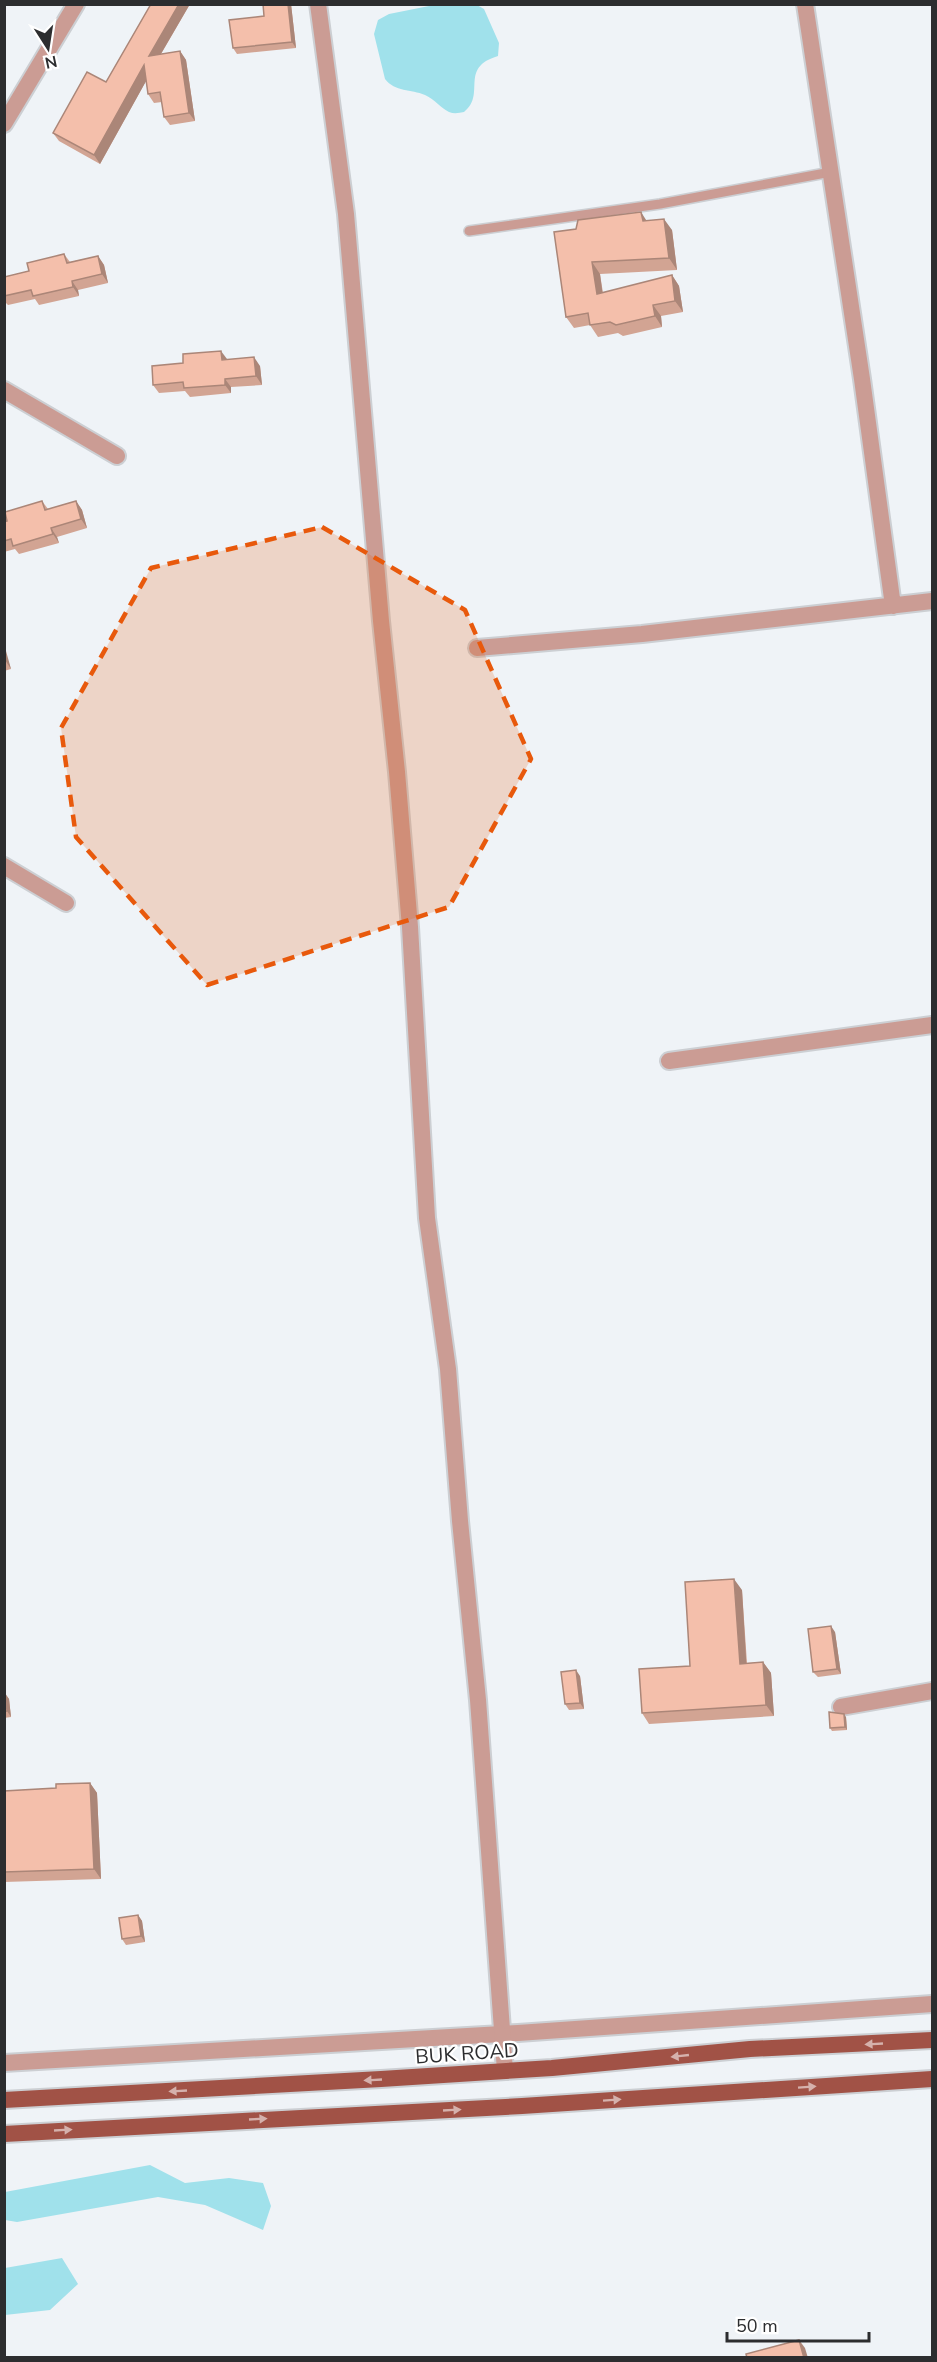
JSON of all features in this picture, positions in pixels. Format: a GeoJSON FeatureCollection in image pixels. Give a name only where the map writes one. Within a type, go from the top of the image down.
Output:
{"type":"FeatureCollection","features":[{"type":"Feature","properties":{"kind":"main road","name":"BUK ROAD"},"geometry":{"type":"LineString","coordinates":[[4,2100],[510,2071],[750,2049],[933,2040]]}},
{"type":"Feature","properties":{"kind":"main road"},"geometry":{"type":"LineString","coordinates":[[4,2134],[522,2106],[933,2079]]}},
{"type":"Feature","properties":{"kind":"street"},"geometry":{"type":"LineString","coordinates":[[6,116],[76,4]]}},
{"type":"Feature","properties":{"kind":"street"},"geometry":{"type":"LineString","coordinates":[[318,4],[346,214],[380,609],[397,772],[412,960],[427,1218],[448,1369],[510,2033],[510,2071]]}},
{"type":"Feature","properties":{"kind":"street"},"geometry":{"type":"LineString","coordinates":[[805,4],[862,379],[893,606]]}},
{"type":"Feature","properties":{"kind":"street"},"geometry":{"type":"LineString","coordinates":[[4,390],[117,456]]}},
{"type":"Feature","properties":{"kind":"street"},"geometry":{"type":"LineString","coordinates":[[477,648],[642,634],[933,601]]}},
{"type":"Feature","properties":{"kind":"street"},"geometry":{"type":"LineString","coordinates":[[4,866],[66,903]]}},
{"type":"Feature","properties":{"kind":"street"},"geometry":{"type":"LineString","coordinates":[[669,1061],[933,1026]]}},
{"type":"Feature","properties":{"kind":"street"},"geometry":{"type":"LineString","coordinates":[[841,1707],[933,1691]]}},
{"type":"Feature","properties":{"kind":"street"},"geometry":{"type":"LineString","coordinates":[[4,2063],[510,2033],[933,2004]]}},
{"type":"Feature","properties":{"kind":"lane"},"geometry":{"type":"LineString","coordinates":[[469,231],[660,204],[831,172]]}},
{"type":"Feature","properties":{"kind":"highlighted area"},"geometry":{"type":"Polygon","coordinates":[[[322,527],[465,610],[531,759],[449,907],[207,985],[76,837],[61,728],[151,568],[322,527]]]}},
{"type":"Feature","properties":{"kind":"water"},"geometry":{"type":"Polygon","coordinates":[[[434,5],[477,5],[484,9],[499,43],[498,56],[479,67],[473,97],[464,112],[449,112],[425,95],[398,88],[385,79],[374,34],[378,20],[389,14],[434,5]]]}},
{"type":"Feature","properties":{"kind":"water"},"geometry":{"type":"Polygon","coordinates":[[[150,2165],[185,2183],[229,2178],[263,2183],[271,2206],[263,2230],[205,2205],[158,2197],[17,2222],[5,2220],[5,2192],[150,2165]]]}},
{"type":"Feature","properties":{"kind":"water"},"geometry":{"type":"Polygon","coordinates":[[[62,2258],[78,2284],[50,2310],[5,2315],[5,2268],[62,2258]]]}},
{"type":"Feature","properties":{"kind":"building"},"geometry":{"type":"Polygon","coordinates":[[[151,4],[179,4],[149,56],[180,51],[189,113],[164,117],[160,92],[148,94],[144,65],[94,155],[53,133],[87,72],[106,82],[151,4]]]}},
{"type":"Feature","properties":{"kind":"building"},"geometry":{"type":"Polygon","coordinates":[[[263,4],[288,4],[292,42],[233,48],[229,20],[264,16],[263,4]]]}},
{"type":"Feature","properties":{"kind":"building"},"geometry":{"type":"Polygon","coordinates":[[[641,212],[643,221],[664,219],[669,258],[592,262],[597,294],[672,275],[675,301],[653,305],[655,316],[616,325],[610,322],[590,325],[588,313],[566,317],[554,232],[576,229],[578,220],[641,212]]]}},
{"type":"Feature","properties":{"kind":"building"},"geometry":{"type":"Polygon","coordinates":[[[64,254],[67,263],[98,256],[102,274],[72,281],[73,287],[33,296],[31,290],[4,296],[4,277],[29,271],[27,263],[64,254]]]}},
{"type":"Feature","properties":{"kind":"building"},"geometry":{"type":"Polygon","coordinates":[[[221,351],[222,360],[254,357],[256,376],[225,379],[225,385],[184,388],[183,382],[153,385],[152,366],[183,363],[183,354],[221,351]]]}},
{"type":"Feature","properties":{"kind":"building"},"geometry":{"type":"Polygon","coordinates":[[[42,501],[45,510],[76,501],[81,519],[51,528],[53,534],[13,546],[11,539],[4,541],[4,522],[7,521],[5,512],[42,501]]]}},
{"type":"Feature","properties":{"kind":"building"},"geometry":{"type":"Polygon","coordinates":[[[734,1579],[740,1664],[763,1662],[766,1705],[642,1713],[639,1669],[690,1666],[685,1582],[734,1579]]]}},
{"type":"Feature","properties":{"kind":"building"},"geometry":{"type":"Polygon","coordinates":[[[831,1626],[837,1669],[813,1672],[808,1629],[831,1626]]]}},
{"type":"Feature","properties":{"kind":"building"},"geometry":{"type":"Polygon","coordinates":[[[576,1670],[580,1703],[565,1704],[561,1672],[576,1670]]]}},
{"type":"Feature","properties":{"kind":"building"},"geometry":{"type":"Polygon","coordinates":[[[4,1693],[7,1711],[4,1712],[4,1693]]]}},
{"type":"Feature","properties":{"kind":"building"},"geometry":{"type":"Polygon","coordinates":[[[829,1712],[844,1714],[845,1727],[830,1728],[829,1712]]]}},
{"type":"Feature","properties":{"kind":"building"},"geometry":{"type":"Polygon","coordinates":[[[90,1783],[94,1869],[4,1872],[4,1791],[56,1788],[56,1784],[90,1783]]]}},
{"type":"Feature","properties":{"kind":"building"},"geometry":{"type":"Polygon","coordinates":[[[138,1915],[141,1936],[122,1939],[119,1918],[138,1915]]]}},
{"type":"Feature","properties":{"kind":"building"},"geometry":{"type":"Polygon","coordinates":[[[799,2340],[804,2358],[747,2358],[746,2354],[799,2340]]]}}]}
